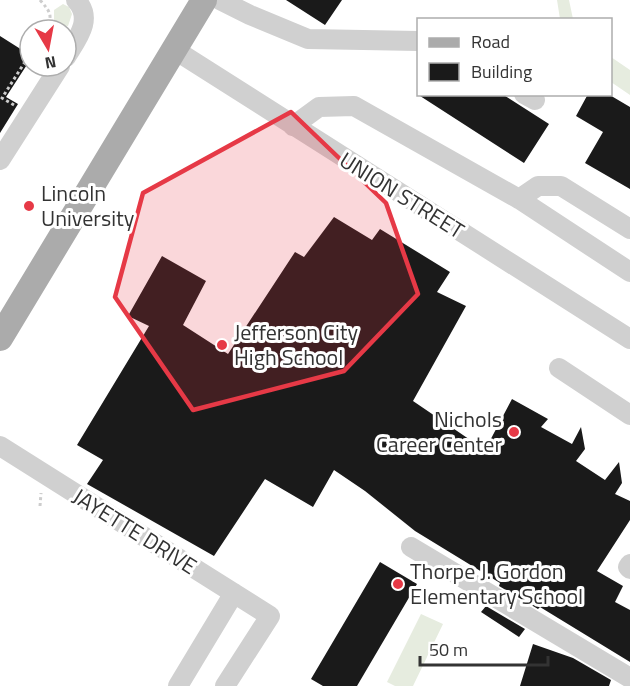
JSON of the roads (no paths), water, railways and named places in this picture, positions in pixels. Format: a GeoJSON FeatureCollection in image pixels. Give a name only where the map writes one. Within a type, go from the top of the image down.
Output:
{"type":"FeatureCollection","features":[{"type":"Feature","properties":{"kind":"main road"},"geometry":{"type":"LineString","coordinates":[[0,338],[176,50],[204,0]]}},
{"type":"Feature","properties":{"kind":"street"},"geometry":{"type":"LineString","coordinates":[[76,0],[84,15],[84,27],[78,37]]}},
{"type":"Feature","properties":{"kind":"street"},"geometry":{"type":"LineString","coordinates":[[220,0],[241,5],[308,39],[417,41]]}},
{"type":"Feature","properties":{"kind":"street","name":"UNION STREET"},"geometry":{"type":"LineString","coordinates":[[176,50],[630,339]]}},
{"type":"Feature","properties":{"kind":"street"},"geometry":{"type":"LineString","coordinates":[[0,160],[52,78]]}},
{"type":"Feature","properties":{"kind":"street"},"geometry":{"type":"LineString","coordinates":[[293,126],[319,108],[354,106],[519,199],[630,272]]}},
{"type":"Feature","properties":{"kind":"street"},"geometry":{"type":"LineString","coordinates":[[519,199],[538,186],[561,186],[630,229]]}},
{"type":"Feature","properties":{"kind":"street"},"geometry":{"type":"LineString","coordinates":[[559,368],[630,415]]}},
{"type":"Feature","properties":{"kind":"street","name":"JAYETTE DRIVE"},"geometry":{"type":"LineString","coordinates":[[0,446],[270,616],[225,686]]}},
{"type":"Feature","properties":{"kind":"street"},"geometry":{"type":"LineString","coordinates":[[411,547],[630,678]]}},
{"type":"Feature","properties":{"kind":"street"},"geometry":{"type":"LineString","coordinates":[[178,686],[234,593]]}},
{"type":"Feature","properties":{"kind":"place","name":"Lincoln University"},"geometry":{"type":"Point","coordinates":[29,206]}},
{"type":"Feature","properties":{"kind":"place","name":"Jefferson City High School"},"geometry":{"type":"Point","coordinates":[222,345]}},
{"type":"Feature","properties":{"kind":"place","name":"Nichols Career Center"},"geometry":{"type":"Point","coordinates":[514,432]}},
{"type":"Feature","properties":{"kind":"place","name":"Thorpe J. Gordon Elementary School"},"geometry":{"type":"Point","coordinates":[398,584]}}]}
